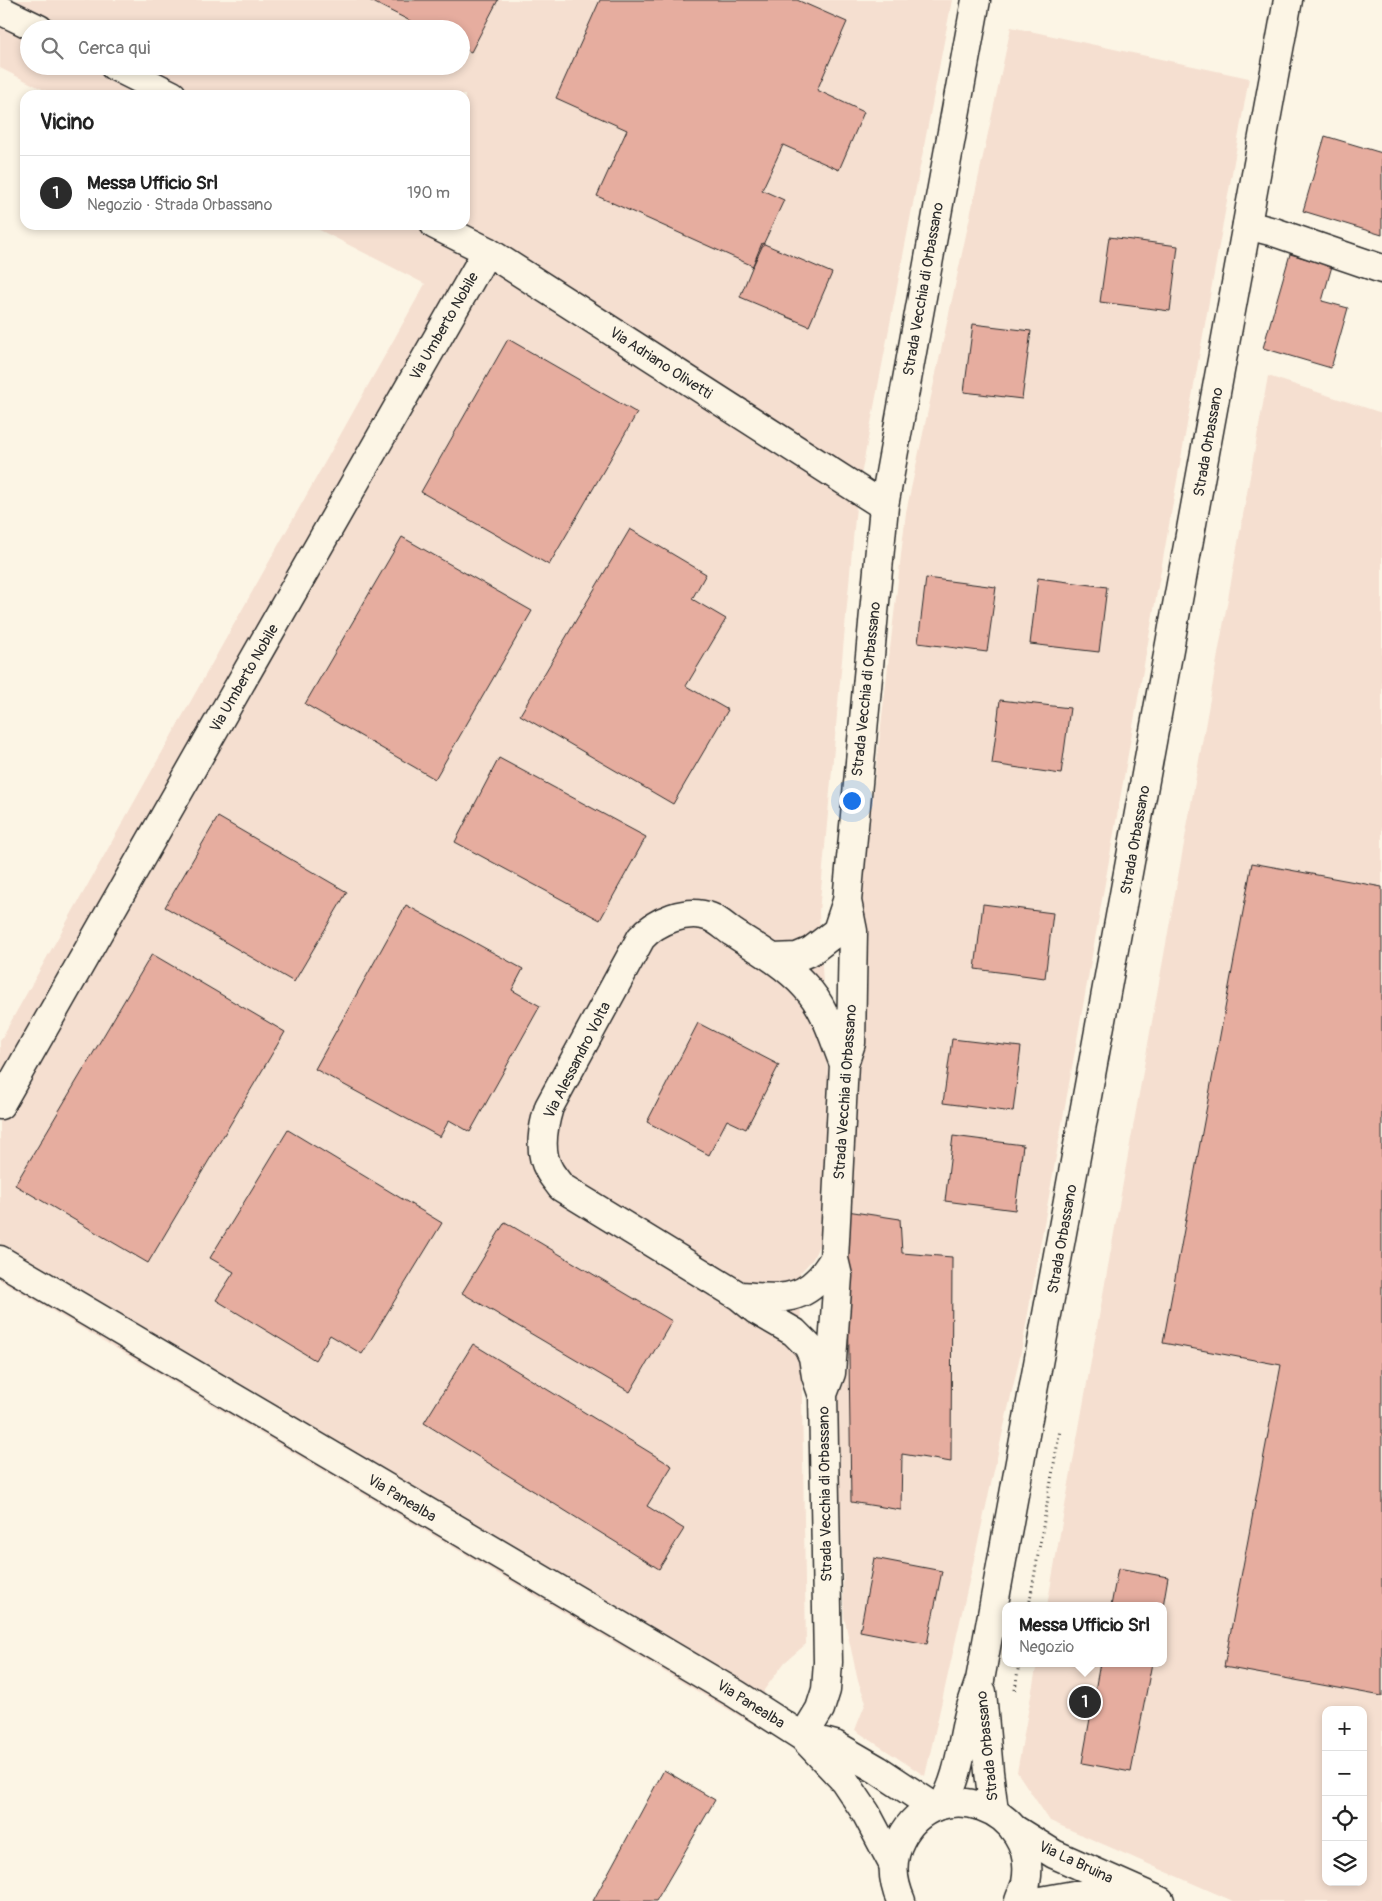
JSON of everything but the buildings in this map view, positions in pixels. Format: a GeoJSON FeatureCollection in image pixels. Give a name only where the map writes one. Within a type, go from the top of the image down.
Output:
{"type":"FeatureCollection","features":[{"type":"Feature","properties":{"kind":"street","name":"Strada Vecchia di Orbassano"},"geometry":{"type":"LineString","coordinates":[[804,1737],[820,1709],[826,1690],[828,1652],[823,1394],[832,1374],[838,1276],[834,1259],[844,1064],[851,1043],[853,930],[847,901],[884,506],[976,0]]}},
{"type":"Feature","properties":{"kind":"street","name":"Strada Orbassano"},"geometry":{"type":"LineString","coordinates":[[939,1805],[950,1792],[958,1768],[969,1715],[980,1680],[1288,0]]}},
{"type":"Feature","properties":{"kind":"street"},"geometry":{"type":"LineString","coordinates":[[0,10],[21,20]]}},
{"type":"Feature","properties":{"kind":"street"},"geometry":{"type":"LineString","coordinates":[[132,75],[162,90]]}},
{"type":"Feature","properties":{"kind":"street"},"geometry":{"type":"LineString","coordinates":[[1248,225],[1382,269]]}},
{"type":"Feature","properties":{"kind":"street","name":"Via Adriano Olivetti"},"geometry":{"type":"LineString","coordinates":[[444,230],[487,251],[884,506]]}},
{"type":"Feature","properties":{"kind":"street","name":"Via Umberto Nobile"},"geometry":{"type":"LineString","coordinates":[[0,1105],[487,251]]}},
{"type":"Feature","properties":{"kind":"street"},"geometry":{"type":"LineString","coordinates":[[773,958],[797,958],[837,931],[847,901]]}},
{"type":"Feature","properties":{"kind":"street","name":"Via Alessandro Volta"},"geometry":{"type":"LineString","coordinates":[[823,1394],[808,1346],[794,1332],[756,1310],[739,1296],[561,1187],[548,1170],[543,1151],[543,1126],[549,1107],[641,938],[649,930],[669,919],[690,914],[710,917],[773,958],[806,986],[821,1008],[831,1028],[844,1064]]}},
{"type":"Feature","properties":{"kind":"street","name":"Via Alessandro Volta"},"geometry":{"type":"LineString","coordinates":[[739,1296],[775,1299],[794,1296],[818,1281],[834,1259]]}},
{"type":"Feature","properties":{"kind":"street","name":"Via Panealba"},"geometry":{"type":"LineString","coordinates":[[0,1260],[736,1694],[804,1737]]}},
{"type":"Feature","properties":{"kind":"street","name":"Strada Orbassano"},"geometry":{"type":"LineString","coordinates":[[980,1680],[994,1811]]}},
{"type":"Feature","properties":{"kind":"street"},"geometry":{"type":"LineString","coordinates":[[804,1737],[835,1745],[939,1805]]}},
{"type":"Feature","properties":{"kind":"street"},"geometry":{"type":"LineString","coordinates":[[804,1737],[844,1780],[866,1813],[892,1864]]}},
{"type":"Feature","properties":{"kind":"street","name":"Strada Orbassano"},"geometry":{"type":"LineString","coordinates":[[939,1805],[956,1802],[982,1806],[994,1811],[1014,1829],[1023,1846],[1027,1864],[1026,1884],[1019,1901]]}},
{"type":"Feature","properties":{"kind":"street"},"geometry":{"type":"LineString","coordinates":[[901,1901],[894,1885],[892,1864],[897,1846],[905,1830],[918,1816],[939,1805]]}},
{"type":"Feature","properties":{"kind":"street","name":"Via La Bruina"},"geometry":{"type":"LineString","coordinates":[[1014,1829],[1054,1854],[1121,1882],[1150,1897]]}},
{"type":"Feature","properties":{"kind":"street","name":"Via La Bruina"},"geometry":{"type":"LineString","coordinates":[[1041,1901],[1085,1893],[1150,1897]]}},
{"type":"Feature","properties":{"kind":"path"},"geometry":{"type":"LineString","coordinates":[[1014,1691],[1018,1667]]}},
{"type":"Feature","properties":{"kind":"shaded area"},"geometry":{"type":"Polygon","coordinates":[[[0,0],[952,0],[857,496],[819,912],[828,1074],[821,1241],[813,1259],[800,1273],[806,1644],[785,1662],[764,1690],[768,1733],[0,1280],[0,1041],[425,284],[320,230],[470,230],[470,90],[44,90],[0,68],[0,0]]]}},
{"type":"Feature","properties":{"kind":"shaded area"},"geometry":{"type":"Polygon","coordinates":[[[1011,27],[1249,78],[1022,1347],[925,1776],[855,1730],[866,1702],[858,1681],[844,1617],[838,1425],[839,1320],[857,1073],[858,922],[906,512],[1011,27]]]}},
{"type":"Feature","properties":{"kind":"shaded area"},"geometry":{"type":"Polygon","coordinates":[[[1268,376],[1382,413],[1382,1901],[1233,1901],[1050,1821],[1017,1772],[1036,1667],[1167,1667],[1167,1602],[1048,1602],[1268,376]]]}},
{"type":"Feature","properties":{"kind":"place","name":"Messa Ufficio Srl"},"geometry":{"type":"Point","coordinates":[1085,1702]}}]}
